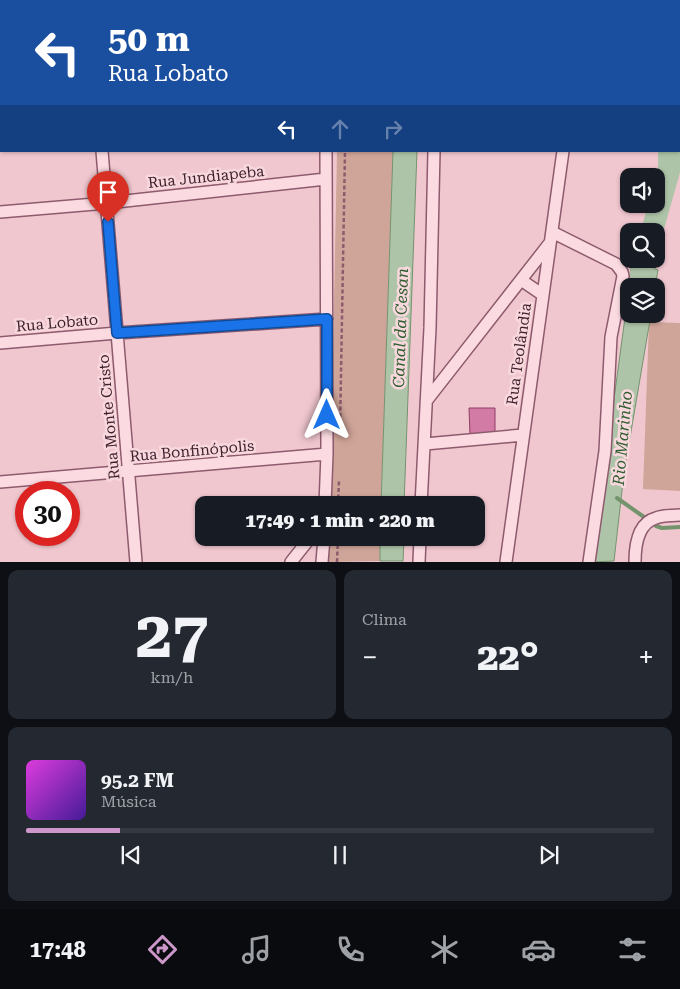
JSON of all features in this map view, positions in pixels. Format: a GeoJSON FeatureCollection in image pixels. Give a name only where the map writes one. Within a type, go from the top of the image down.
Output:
{"type":"FeatureCollection","features":[{"type":"Feature","properties":{"kind":"street","name":"Rua Monte Cristo"},"geometry":{"type":"LineString","coordinates":[[102,152],[136,562]]}},
{"type":"Feature","properties":{"kind":"street"},"geometry":{"type":"LineString","coordinates":[[325,496],[326,152]]}},
{"type":"Feature","properties":{"kind":"street"},"geometry":{"type":"LineString","coordinates":[[422,496],[430,328],[434,152]]}},
{"type":"Feature","properties":{"kind":"street","name":"Rua Teolândia"},"geometry":{"type":"LineString","coordinates":[[506,562],[563,152]]}},
{"type":"Feature","properties":{"kind":"street","name":"Rua Jundiapeba"},"geometry":{"type":"LineString","coordinates":[[0,212],[107,203],[326,178]]}},
{"type":"Feature","properties":{"kind":"street"},"geometry":{"type":"LineString","coordinates":[[427,400],[521,280],[551,237],[616,264],[623,276],[612,337],[605,451],[589,562]]}},
{"type":"Feature","properties":{"kind":"street"},"geometry":{"type":"LineString","coordinates":[[521,280],[543,295]]}},
{"type":"Feature","properties":{"kind":"street","name":"Rua Lobato"},"geometry":{"type":"LineString","coordinates":[[0,343],[327,319]]}},
{"type":"Feature","properties":{"kind":"street"},"geometry":{"type":"LineString","coordinates":[[425,444],[524,436]]}},
{"type":"Feature","properties":{"kind":"street","name":"Rua Bonfinópolis"},"geometry":{"type":"LineString","coordinates":[[0,482],[326,454]]}},
{"type":"Feature","properties":{"kind":"street"},"geometry":{"type":"LineString","coordinates":[[635,562],[635,552],[641,530],[647,523],[655,518],[680,515]]}},
{"type":"Feature","properties":{"kind":"street"},"geometry":{"type":"LineString","coordinates":[[291,562],[304,546]]}},
{"type":"Feature","properties":{"kind":"street"},"geometry":{"type":"LineString","coordinates":[[320,559],[322,546]]}},
{"type":"Feature","properties":{"kind":"street"},"geometry":{"type":"LineString","coordinates":[[419,562],[420,546]]}},
{"type":"Feature","properties":{"kind":"path"},"geometry":{"type":"LineString","coordinates":[[340,436],[345,152]]}},
{"type":"Feature","properties":{"kind":"path"},"geometry":{"type":"LineString","coordinates":[[338,496],[339,476]]}},
{"type":"Feature","properties":{"kind":"path"},"geometry":{"type":"LineString","coordinates":[[337,562],[338,546]]}},
{"type":"Feature","properties":{"kind":"shaded area"},"geometry":{"type":"Polygon","coordinates":[[[337,152],[393,152],[381,496],[330,496],[337,152]]]}},
{"type":"Feature","properties":{"kind":"shaded area"},"geometry":{"type":"Polygon","coordinates":[[[649,323],[680,323],[680,491],[643,489],[649,323]]]}},
{"type":"Feature","properties":{"kind":"shaded area"},"geometry":{"type":"Polygon","coordinates":[[[329,546],[380,546],[380,561],[328,562],[329,546]]]}},
{"type":"Feature","properties":{"kind":"water","name":"Canal da Cesan"},"geometry":{"type":"Polygon","coordinates":[[[393,152],[417,152],[404,496],[381,496],[393,152]]]}},
{"type":"Feature","properties":{"kind":"water"},"geometry":{"type":"Polygon","coordinates":[[[631,268],[653,268],[658,270],[656,278],[630,278],[631,268]]]}},
{"type":"Feature","properties":{"kind":"water"},"geometry":{"type":"Polygon","coordinates":[[[624,323],[649,323],[624,473],[614,561],[592,562],[624,323]]]}},
{"type":"Feature","properties":{"kind":"water"},"geometry":{"type":"Polygon","coordinates":[[[380,546],[404,546],[403,561],[380,561],[380,546]]]}},
{"type":"Feature","properties":{"kind":"building"},"geometry":{"type":"Polygon","coordinates":[[[469,408],[495,408],[495,436],[470,435],[469,408]]]}},
{"type":"Feature","properties":{"kind":"waterway","name":"Rio Marinho"},"geometry":{"type":"LineString","coordinates":[[654,223],[669,171],[669,152]]}},
{"type":"Feature","properties":{"kind":"waterway","name":"Rio Marinho"},"geometry":{"type":"LineString","coordinates":[[639,278],[642,268]]}},
{"type":"Feature","properties":{"kind":"waterway"},"geometry":{"type":"LineString","coordinates":[[617,498],[644,517]]}},
{"type":"Feature","properties":{"kind":"waterway"},"geometry":{"type":"LineString","coordinates":[[656,526],[662,528],[680,527]]}},
{"type":"Feature","properties":{"kind":"route"},"geometry":{"type":"LineString","coordinates":[[108,222],[117,333],[327,319],[327,415]]}}]}
